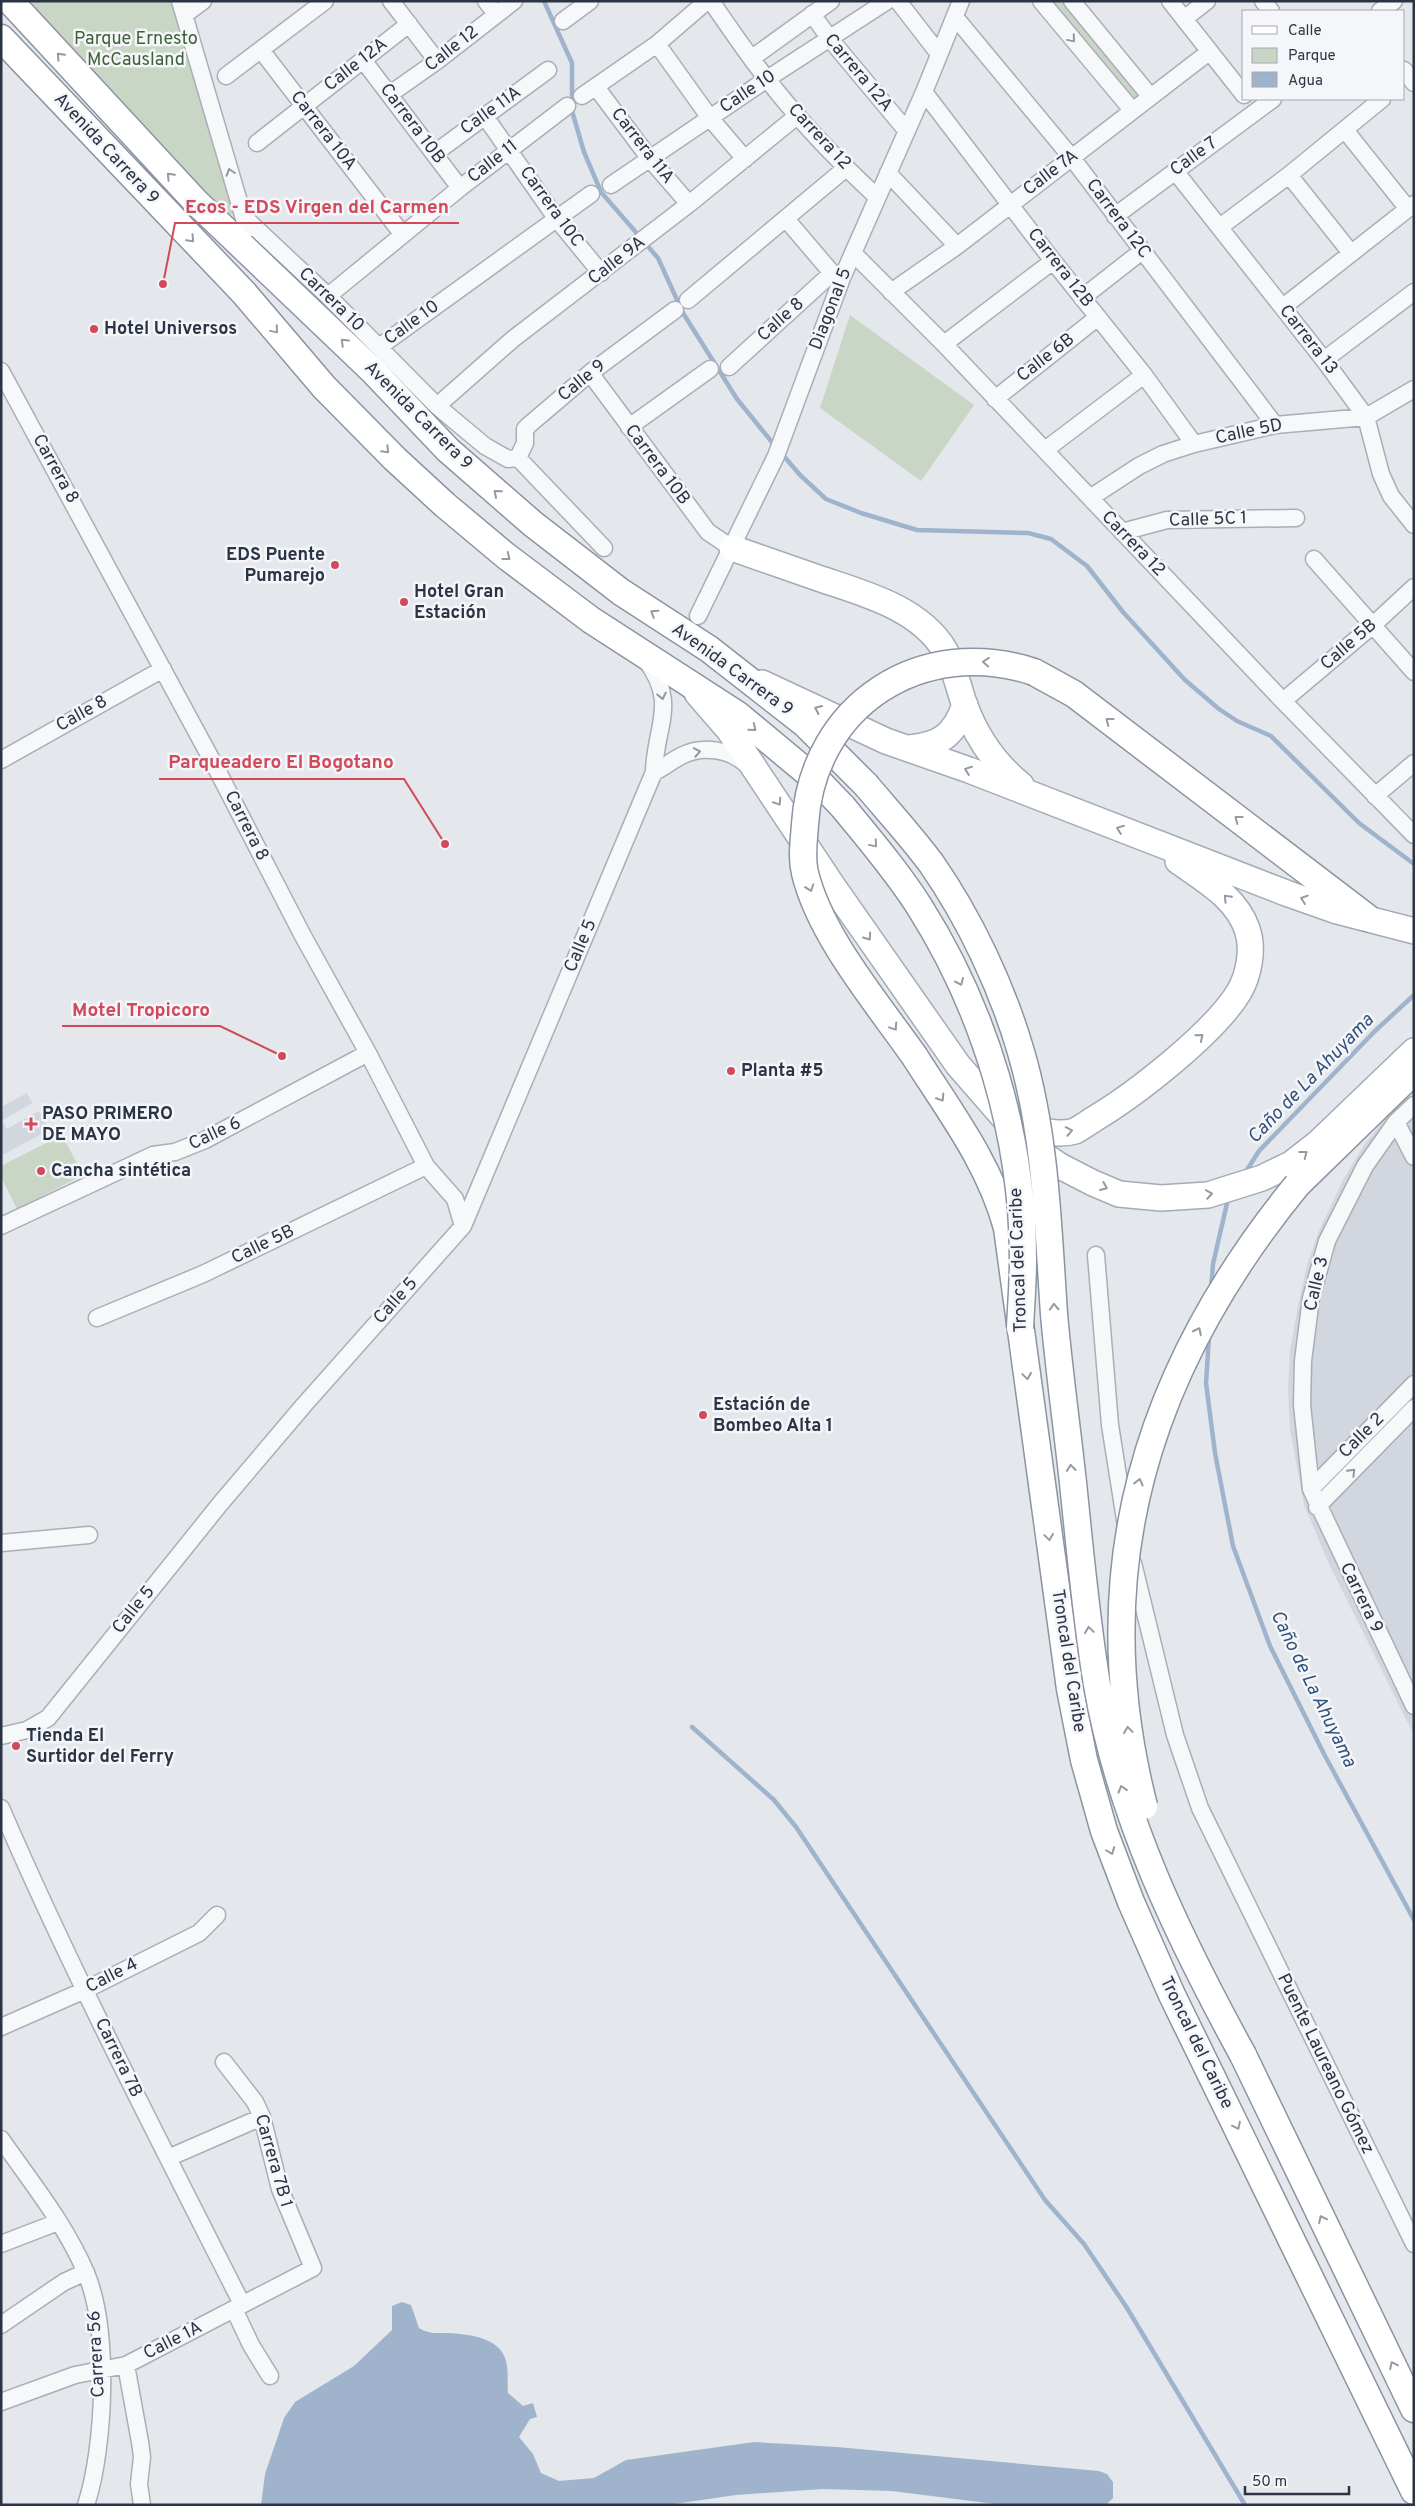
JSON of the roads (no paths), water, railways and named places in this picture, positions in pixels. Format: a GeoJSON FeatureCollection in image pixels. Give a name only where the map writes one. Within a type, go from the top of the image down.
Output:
{"type":"FeatureCollection","features":[{"type":"Feature","properties":{"kind":"highway","name":"Avenida Carrera 9"},"geometry":{"type":"LineString","coordinates":[[10,1],[163,169],[373,371],[448,450],[526,518],[621,592],[709,649],[805,724],[866,785]]}},
{"type":"Feature","properties":{"kind":"highway","name":"Avenida Carrera 9"},"geometry":{"type":"LineString","coordinates":[[1,38],[244,293],[324,387],[395,459],[506,556],[640,653],[738,715],[821,784],[842,807]]}},
{"type":"Feature","properties":{"kind":"highway"},"geometry":{"type":"LineString","coordinates":[[1020,1328],[1007,1228],[999,1199],[979,1157],[825,923],[809,889],[804,870],[803,850],[809,792],[822,757],[841,725],[868,698],[897,679],[930,666],[974,661],[1000,663],[1034,672],[1074,694],[1368,918]]}},
{"type":"Feature","properties":{"kind":"highway","name":"Troncal del Caribe"},"geometry":{"type":"LineString","coordinates":[[866,785],[931,863],[956,903],[979,945],[1006,1009],[1021,1053],[1034,1109],[1048,1208],[1055,1318],[1087,1612],[1098,1686],[1112,1756],[1132,1823],[1159,1891],[1201,1978],[1243,2055],[1414,2409]]}},
{"type":"Feature","properties":{"kind":"highway","name":"Troncal del Caribe"},"geometry":{"type":"LineString","coordinates":[[842,807],[883,854],[923,913],[950,960],[976,1017],[996,1076],[1011,1136],[1020,1198],[1023,1260],[1020,1328],[1070,1689],[1084,1760],[1104,1832],[1130,1902],[1172,1995],[1414,2491]]}},
{"type":"Feature","properties":{"kind":"highway"},"geometry":{"type":"LineString","coordinates":[[1243,2055],[1209,1966],[1171,1884],[1146,1813],[1137,1777],[1125,1707],[1121,1648],[1121,1606],[1127,1546],[1138,1486],[1157,1423],[1170,1389],[1201,1324],[1219,1293],[1257,1236],[1297,1185],[1414,1071]]}},
{"type":"Feature","properties":{"kind":"main road"},"geometry":{"type":"LineString","coordinates":[[732,548],[884,601],[919,623],[943,648],[957,676],[965,705],[980,740],[998,763],[1033,795]]}},
{"type":"Feature","properties":{"kind":"main road"},"geometry":{"type":"LineString","coordinates":[[709,649],[762,683],[886,741],[1033,795],[1286,893],[1337,911],[1405,928]]}},
{"type":"Feature","properties":{"kind":"main road"},"geometry":{"type":"LineString","coordinates":[[685,680],[729,730],[832,885],[953,1057],[1026,1143],[1060,1166],[1119,1194],[1160,1198],[1208,1195],[1262,1178],[1291,1164],[1318,1143],[1414,1052]]}},
{"type":"Feature","properties":{"kind":"main road"},"geometry":{"type":"LineString","coordinates":[[909,748],[928,746],[945,737],[958,723],[965,705]]}},
{"type":"Feature","properties":{"kind":"main road"},"geometry":{"type":"LineString","coordinates":[[1005,1118],[1057,1133],[1075,1130],[1111,1109],[1208,1030],[1239,992],[1250,967],[1248,930],[1234,906],[1220,891],[1148,840]]}},
{"type":"Feature","properties":{"kind":"street"},"geometry":{"type":"LineString","coordinates":[[203,1],[182,8],[245,218],[251,253]]}},
{"type":"Feature","properties":{"kind":"street"},"geometry":{"type":"LineString","coordinates":[[226,76],[326,1]]}},
{"type":"Feature","properties":{"kind":"street"},"geometry":{"type":"LineString","coordinates":[[391,1],[437,62]]}},
{"type":"Feature","properties":{"kind":"street"},"geometry":{"type":"LineString","coordinates":[[486,1],[496,14]]}},
{"type":"Feature","properties":{"kind":"street","name":"Calle 12"},"geometry":{"type":"LineString","coordinates":[[390,94],[437,62],[514,1]]}},
{"type":"Feature","properties":{"kind":"street"},"geometry":{"type":"LineString","coordinates":[[564,21],[590,1]]}},
{"type":"Feature","properties":{"kind":"street"},"geometry":{"type":"LineString","coordinates":[[582,96],[657,44],[709,1]]}},
{"type":"Feature","properties":{"kind":"street","name":"Carrera 12"},"geometry":{"type":"LineString","coordinates":[[709,1],[797,116],[846,168],[877,197]]}},
{"type":"Feature","properties":{"kind":"street"},"geometry":{"type":"LineString","coordinates":[[752,58],[830,1]]}},
{"type":"Feature","properties":{"kind":"street","name":"Calle 10"},"geometry":{"type":"LineString","coordinates":[[611,185],[767,79],[887,1]]}},
{"type":"Feature","properties":{"kind":"street"},"geometry":{"type":"LineString","coordinates":[[898,1],[939,54]]}},
{"type":"Feature","properties":{"kind":"street","name":"Diagonal 5"},"geometry":{"type":"LineString","coordinates":[[698,616],[779,450],[837,276],[853,253],[924,92],[961,1]]}},
{"type":"Feature","properties":{"kind":"street"},"geometry":{"type":"LineString","coordinates":[[1041,1],[1132,110]]}},
{"type":"Feature","properties":{"kind":"street"},"geometry":{"type":"LineString","coordinates":[[1072,1],[1150,96]]}},
{"type":"Feature","properties":{"kind":"street"},"geometry":{"type":"LineString","coordinates":[[1170,1],[1242,93]]}},
{"type":"Feature","properties":{"kind":"street"},"geometry":{"type":"LineString","coordinates":[[1184,19],[1207,1]]}},
{"type":"Feature","properties":{"kind":"street"},"geometry":{"type":"LineString","coordinates":[[1381,10],[1394,1]]}},
{"type":"Feature","properties":{"kind":"street","name":"Carrera 12A"},"geometry":{"type":"LineString","coordinates":[[812,14],[830,39],[906,130]]}},
{"type":"Feature","properties":{"kind":"street","name":"Carrera 12C"},"geometry":{"type":"LineString","coordinates":[[954,17],[1072,158],[1276,425]]}},
{"type":"Feature","properties":{"kind":"street","name":"Calle 12A"},"geometry":{"type":"LineString","coordinates":[[257,143],[409,24]]}},
{"type":"Feature","properties":{"kind":"street"},"geometry":{"type":"LineString","coordinates":[[657,44],[710,118],[746,159]]}},
{"type":"Feature","properties":{"kind":"street","name":"Carrera 10A"},"geometry":{"type":"LineString","coordinates":[[261,50],[403,235]]}},
{"type":"Feature","properties":{"kind":"street","name":"Calle 7A"},"geometry":{"type":"LineString","coordinates":[[891,292],[957,246],[1209,52]]}},
{"type":"Feature","properties":{"kind":"street","name":"Carrera 10B"},"geometry":{"type":"LineString","coordinates":[[362,60],[390,94],[460,188]]}},
{"type":"Feature","properties":{"kind":"street","name":"Calle 11A"},"geometry":{"type":"LineString","coordinates":[[435,153],[484,115],[548,70]]}},
{"type":"Feature","properties":{"kind":"street","name":"Carrera 11A"},"geometry":{"type":"LineString","coordinates":[[596,87],[650,159],[689,204]]}},
{"type":"Feature","properties":{"kind":"street","name":"Carrera 12B"},"geometry":{"type":"LineString","coordinates":[[924,92],[1011,204],[1053,262],[1144,375],[1194,444]]}},
{"type":"Feature","properties":{"kind":"street"},"geometry":{"type":"LineString","coordinates":[[1247,100],[1257,112]]}},
{"type":"Feature","properties":{"kind":"street","name":"Calle 7"},"geometry":{"type":"LineString","coordinates":[[1115,216],[1272,100]]}},
{"type":"Feature","properties":{"kind":"street"},"geometry":{"type":"LineString","coordinates":[[1220,227],[1289,175],[1381,100]]}},
{"type":"Feature","properties":{"kind":"street","name":"Calle 11"},"geometry":{"type":"LineString","coordinates":[[328,296],[460,188],[567,106]]}},
{"type":"Feature","properties":{"kind":"street","name":"Carrera 10C"},"geometry":{"type":"LineString","coordinates":[[484,115],[556,218],[601,273]]}},
{"type":"Feature","properties":{"kind":"street","name":"Calle 9A"},"geometry":{"type":"LineString","coordinates":[[437,406],[513,339],[642,241],[797,116]]}},
{"type":"Feature","properties":{"kind":"street"},"geometry":{"type":"LineString","coordinates":[[1283,307],[1411,206],[1345,130]]}},
{"type":"Feature","properties":{"kind":"street"},"geometry":{"type":"LineString","coordinates":[[688,300],[846,168]]}},
{"type":"Feature","properties":{"kind":"street","name":"Carrera 13"},"geometry":{"type":"LineString","coordinates":[[1175,171],[1283,307],[1366,417],[1381,474],[1391,496],[1414,525]]}},
{"type":"Feature","properties":{"kind":"street"},"geometry":{"type":"LineString","coordinates":[[888,173],[957,246]]}},
{"type":"Feature","properties":{"kind":"street"},"geometry":{"type":"LineString","coordinates":[[1289,175],[1351,253]]}},
{"type":"Feature","properties":{"kind":"street","name":"Calle 10"},"geometry":{"type":"LineString","coordinates":[[379,347],[591,194]]}},
{"type":"Feature","properties":{"kind":"street","name":"Carrera 10"},"geometry":{"type":"LineString","coordinates":[[245,218],[328,296],[437,406],[485,446],[513,459]]}},
{"type":"Feature","properties":{"kind":"street"},"geometry":{"type":"LineString","coordinates":[[786,219],[837,276]]}},
{"type":"Feature","properties":{"kind":"street"},"geometry":{"type":"LineString","coordinates":[[1082,298],[1142,252]]}},
{"type":"Feature","properties":{"kind":"street","name":"Carrera 12"},"geometry":{"type":"LineString","coordinates":[[853,253],[944,344],[1283,702],[1414,835]]}},
{"type":"Feature","properties":{"kind":"street"},"geometry":{"type":"LineString","coordinates":[[944,344],[1053,262]]}},
{"type":"Feature","properties":{"kind":"street","name":"Calle 8"},"geometry":{"type":"LineString","coordinates":[[729,367],[837,276]]}},
{"type":"Feature","properties":{"kind":"street"},"geometry":{"type":"LineString","coordinates":[[1324,360],[1414,292]]}},
{"type":"Feature","properties":{"kind":"street","name":"Calle 9"},"geometry":{"type":"LineString","coordinates":[[513,459],[525,443],[525,429],[590,373],[675,310]]}},
{"type":"Feature","properties":{"kind":"street","name":"Calle 6B"},"geometry":{"type":"LineString","coordinates":[[995,399],[1098,317]]}},
{"type":"Feature","properties":{"kind":"street"},"geometry":{"type":"LineString","coordinates":[[629,427],[710,368]]}},
{"type":"Feature","properties":{"kind":"street","name":"Carrera 8"},"geometry":{"type":"LineString","coordinates":[[1,371],[163,669],[303,936],[368,1053],[426,1166],[455,1199],[463,1226]]}},
{"type":"Feature","properties":{"kind":"street","name":"Carrera 10B"},"geometry":{"type":"LineString","coordinates":[[590,373],[708,532],[732,548]]}},
{"type":"Feature","properties":{"kind":"street"},"geometry":{"type":"LineString","coordinates":[[1045,450],[1144,375]]}},
{"type":"Feature","properties":{"kind":"street","name":"Calle 5D"},"geometry":{"type":"LineString","coordinates":[[1090,498],[1139,466],[1164,454],[1194,444],[1276,425],[1366,417],[1414,389]]}},
{"type":"Feature","properties":{"kind":"street"},"geometry":{"type":"LineString","coordinates":[[513,459],[604,548]]}},
{"type":"Feature","properties":{"kind":"street","name":"Calle 5C 1"},"geometry":{"type":"LineString","coordinates":[[1122,532],[1167,520],[1296,518]]}},
{"type":"Feature","properties":{"kind":"street"},"geometry":{"type":"LineString","coordinates":[[1314,559],[1414,672]]}},
{"type":"Feature","properties":{"kind":"street","name":"Calle 5B"},"geometry":{"type":"LineString","coordinates":[[1283,702],[1372,626],[1414,587]]}},
{"type":"Feature","properties":{"kind":"street","name":"Calle 5"},"geometry":{"type":"LineString","coordinates":[[1,1736],[27,1730],[48,1718],[274,1440],[463,1226],[654,772],[654,754],[662,732],[665,706],[661,689],[652,668],[640,653]]}},
{"type":"Feature","properties":{"kind":"street","name":"Calle 8"},"geometry":{"type":"LineString","coordinates":[[1,760],[163,669]]}},
{"type":"Feature","properties":{"kind":"street"},"geometry":{"type":"LineString","coordinates":[[654,772],[666,767],[682,756],[701,750],[721,750],[738,757],[764,780]]}},
{"type":"Feature","properties":{"kind":"street"},"geometry":{"type":"LineString","coordinates":[[1375,796],[1414,763]]}},
{"type":"Feature","properties":{"kind":"street","name":"Calle 6"},"geometry":{"type":"LineString","coordinates":[[1,1226],[152,1155],[175,1152],[205,1140],[368,1053]]}},
{"type":"Feature","properties":{"kind":"street","name":"Calle 3"},"geometry":{"type":"LineString","coordinates":[[1311,1489],[1302,1405],[1303,1361],[1311,1298],[1327,1241],[1365,1166],[1396,1122],[1414,1105]]}},
{"type":"Feature","properties":{"kind":"street"},"geometry":{"type":"LineString","coordinates":[[1396,1122],[1414,1157]]}},
{"type":"Feature","properties":{"kind":"street","name":"Calle 5B"},"geometry":{"type":"LineString","coordinates":[[97,1318],[203,1274],[426,1166]]}},
{"type":"Feature","properties":{"kind":"street","name":"Puente Laureano Gómez"},"geometry":{"type":"LineString","coordinates":[[1096,1261],[1110,1425],[1122,1504],[1137,1581],[1175,1735],[1200,1808],[1414,2244]]}},
{"type":"Feature","properties":{"kind":"street","name":"Calle 2"},"geometry":{"type":"LineString","coordinates":[[1311,1489],[1414,1384]]}},
{"type":"Feature","properties":{"kind":"street","name":"Calle 2"},"geometry":{"type":"LineString","coordinates":[[1318,1507],[1414,1408]]}},
{"type":"Feature","properties":{"kind":"street","name":"Carrera 9"},"geometry":{"type":"LineString","coordinates":[[1311,1489],[1414,1706]]}},
{"type":"Feature","properties":{"kind":"street"},"geometry":{"type":"LineString","coordinates":[[1,1543],[89,1535]]}},
{"type":"Feature","properties":{"kind":"street","name":"Carrera 7B"},"geometry":{"type":"LineString","coordinates":[[1,1808],[38,1893],[168,2158],[238,2306],[251,2344],[270,2376]]}},
{"type":"Feature","properties":{"kind":"street","name":"Calle 4"},"geometry":{"type":"LineString","coordinates":[[1,2027],[85,1990],[198,1933],[217,1915]]}},
{"type":"Feature","properties":{"kind":"street","name":"Carrera 7B 1"},"geometry":{"type":"LineString","coordinates":[[224,2062],[255,2102],[262,2117],[274,2171],[285,2206],[313,2266],[310,2271],[238,2306]]}},
{"type":"Feature","properties":{"kind":"street"},"geometry":{"type":"LineString","coordinates":[[168,2158],[262,2117]]}},
{"type":"Feature","properties":{"kind":"street","name":"Carrera 56"},"geometry":{"type":"LineString","coordinates":[[1,2138],[58,2222],[86,2272],[97,2314],[101,2370],[99,2446],[86,2505]]}},
{"type":"Feature","properties":{"kind":"street"},"geometry":{"type":"LineString","coordinates":[[1,2244],[58,2222]]}},
{"type":"Feature","properties":{"kind":"street"},"geometry":{"type":"LineString","coordinates":[[1,2325],[64,2282],[86,2272]]}},
{"type":"Feature","properties":{"kind":"street","name":"Calle 1A"},"geometry":{"type":"LineString","coordinates":[[101,2370],[126,2365],[238,2306]]}},
{"type":"Feature","properties":{"kind":"street"},"geometry":{"type":"LineString","coordinates":[[126,2365],[142,2458],[139,2484],[142,2505]]}},
{"type":"Feature","properties":{"kind":"street"},"geometry":{"type":"LineString","coordinates":[[1,2402],[75,2375],[101,2370]]}},
{"type":"Feature","properties":{"kind":"water"},"geometry":{"type":"Polygon","coordinates":[[[402,2302],[411,2305],[419,2328],[422,2330],[433,2333],[464,2334],[481,2338],[496,2345],[505,2358],[507,2366],[508,2393],[523,2406],[533,2403],[537,2417],[530,2419],[519,2437],[533,2454],[541,2473],[559,2481],[594,2478],[626,2460],[754,2442],[837,2447],[1099,2471],[1107,2474],[1113,2482],[1113,2498],[1106,2505],[1003,2505],[892,2491],[822,2489],[736,2495],[667,2505],[261,2505],[265,2474],[284,2418],[295,2402],[354,2366],[392,2330],[392,2306],[402,2302]]]}},
{"type":"Feature","properties":{"kind":"waterway"},"geometry":{"type":"LineString","coordinates":[[544,1],[572,63],[572,111],[584,152],[601,192],[640,237]]}},
{"type":"Feature","properties":{"kind":"waterway"},"geometry":{"type":"LineString","coordinates":[[645,243],[658,258],[683,313],[737,399],[775,446]]}},
{"type":"Feature","properties":{"kind":"waterway"},"geometry":{"type":"LineString","coordinates":[[782,454],[800,475],[826,499],[861,513],[917,530],[1028,533],[1051,539],[1087,566],[1123,612],[1185,680],[1219,709],[1237,721],[1271,736],[1359,823],[1414,864]]}},
{"type":"Feature","properties":{"kind":"waterway","name":"Caño de La Ahuyama"},"geometry":{"type":"LineString","coordinates":[[1245,1173],[1259,1151],[1375,1031],[1414,995]]}},
{"type":"Feature","properties":{"kind":"waterway","name":"Caño de La Ahuyama"},"geometry":{"type":"LineString","coordinates":[[1211,1289],[1213,1264],[1228,1199]]}},
{"type":"Feature","properties":{"kind":"waterway","name":"Caño de La Ahuyama"},"geometry":{"type":"LineString","coordinates":[[1209,1337],[1206,1383],[1215,1453],[1233,1546],[1270,1646],[1324,1754],[1414,1920]]}},
{"type":"Feature","properties":{"kind":"waterway"},"geometry":{"type":"LineString","coordinates":[[692,1727],[774,1800],[796,1827],[1045,2200],[1084,2244],[1127,2308],[1245,2505]]}},
{"type":"Feature","properties":{"kind":"place","name":"Ecos - EDS Virgen del Carmen"},"geometry":{"type":"Point","coordinates":[163,284]}},
{"type":"Feature","properties":{"kind":"place","name":"Hotel Universos"},"geometry":{"type":"Point","coordinates":[94,329]}},
{"type":"Feature","properties":{"kind":"place","name":"EDS Puente Pumarejo"},"geometry":{"type":"Point","coordinates":[335,565]}},
{"type":"Feature","properties":{"kind":"place","name":"Hotel Gran Estación"},"geometry":{"type":"Point","coordinates":[404,602]}},
{"type":"Feature","properties":{"kind":"place","name":"Parqueadero El Bogotano"},"geometry":{"type":"Point","coordinates":[445,844]}},
{"type":"Feature","properties":{"kind":"place","name":"Motel Tropicoro"},"geometry":{"type":"Point","coordinates":[282,1056]}},
{"type":"Feature","properties":{"kind":"place","name":"Planta #5"},"geometry":{"type":"Point","coordinates":[731,1071]}},
{"type":"Feature","properties":{"kind":"place","name":"PASO PRIMERO DE MAYO"},"geometry":{"type":"Point","coordinates":[31,1124]}},
{"type":"Feature","properties":{"kind":"place","name":"Cancha sintética"},"geometry":{"type":"Point","coordinates":[41,1171]}},
{"type":"Feature","properties":{"kind":"place","name":"Estación de Bombeo Alta 1"},"geometry":{"type":"Point","coordinates":[703,1415]}},
{"type":"Feature","properties":{"kind":"place","name":"Tienda El Surtidor del Ferry"},"geometry":{"type":"Point","coordinates":[16,1746]}},
{"type":"Feature","properties":{"kind":"park label","name":"Parque Ernesto McCausland"},"geometry":{"type":"Point","coordinates":[136,49]}}]}
